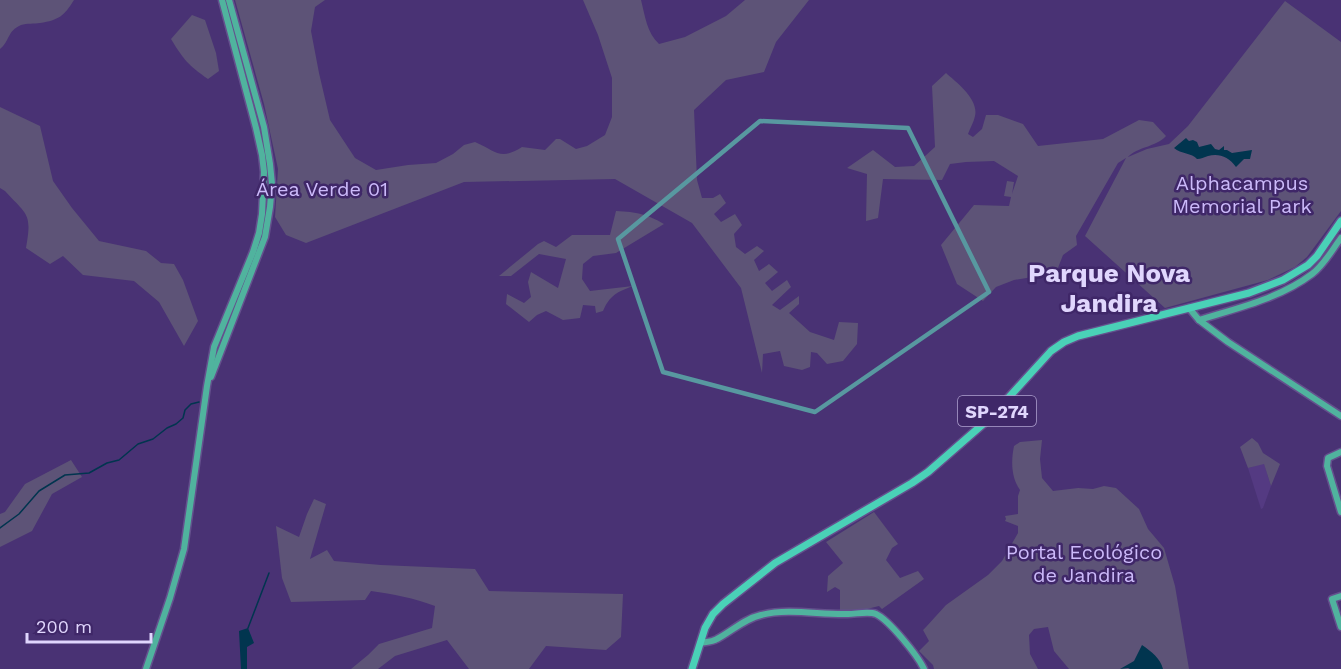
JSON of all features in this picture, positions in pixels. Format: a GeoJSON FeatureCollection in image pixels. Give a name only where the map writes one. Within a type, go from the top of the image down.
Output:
{"type":"FeatureCollection","features":[{"type":"Feature","properties":{"kind":"main road"},"geometry":{"type":"LineString","coordinates":[[146,669],[184,549],[214,347],[259,233],[264,172],[262,155],[222,0]]}},
{"type":"Feature","properties":{"kind":"main road"},"geometry":{"type":"LineString","coordinates":[[207,386],[265,237],[272,184],[264,127],[229,0]]}},
{"type":"Feature","properties":{"kind":"main road","name":"SP-274"},"geometry":{"type":"LineString","coordinates":[[692,669],[705,628],[713,614],[723,604],[775,563],[927,472],[995,413],[1044,359],[1064,342],[1078,336],[1249,292],[1283,280],[1317,256],[1341,221]]}},
{"type":"Feature","properties":{"kind":"main road"},"geometry":{"type":"LineString","coordinates":[[1199,320],[1257,302],[1283,291],[1320,267],[1341,238]]}},
{"type":"Feature","properties":{"kind":"main road"},"geometry":{"type":"LineString","coordinates":[[1189,308],[1199,320],[1228,342],[1341,416]]}},
{"type":"Feature","properties":{"kind":"main road"},"geometry":{"type":"LineString","coordinates":[[1341,452],[1328,458],[1327,466],[1341,512]]}},
{"type":"Feature","properties":{"kind":"main road"},"geometry":{"type":"LineString","coordinates":[[1341,596],[1332,599],[1341,627]]}},
{"type":"Feature","properties":{"kind":"main road"},"geometry":{"type":"LineString","coordinates":[[699,643],[716,640],[759,615],[777,612],[832,615],[874,614],[885,621],[907,644],[924,669]]}},
{"type":"Feature","properties":{"kind":"highlighted area"},"geometry":{"type":"Polygon","coordinates":[[[760,121],[908,128],[989,292],[815,412],[663,372],[618,239],[760,121]]]}},
{"type":"Feature","properties":{"kind":"shaded area"},"geometry":{"type":"Polygon","coordinates":[[[1264,463],[1271,486],[1261,509],[1248,468],[1264,463]]]}},
{"type":"Feature","properties":{"kind":"green space"},"geometry":{"type":"Polygon","coordinates":[[[0,0],[74,0],[64,14],[56,19],[16,27],[0,49],[0,0]]]}},
{"type":"Feature","properties":{"kind":"green space","name":"Área Verde 01"},"geometry":{"type":"Polygon","coordinates":[[[235,0],[325,0],[315,7],[311,31],[330,120],[355,158],[376,170],[436,163],[464,145],[475,142],[503,154],[522,147],[545,150],[556,139],[576,149],[587,146],[605,135],[612,117],[612,78],[598,35],[583,0],[641,0],[649,29],[659,44],[685,37],[726,16],[745,0],[809,0],[776,42],[764,72],[726,80],[694,110],[697,180],[702,198],[713,198],[720,194],[726,203],[714,214],[721,222],[735,214],[742,225],[734,234],[736,247],[745,254],[757,246],[764,251],[754,260],[759,271],[769,264],[778,272],[765,283],[772,291],[787,280],[791,287],[772,305],[780,310],[799,296],[799,304],[789,313],[810,332],[834,340],[839,322],[858,323],[857,344],[843,361],[827,364],[817,353],[811,352],[810,367],[802,370],[784,366],[780,351],[763,354],[762,373],[741,288],[692,223],[615,179],[464,182],[306,243],[286,235],[275,217],[278,169],[264,104],[235,0]]]}},
{"type":"Feature","properties":{"kind":"green space","name":"Alphacampus Memorial Park"},"geometry":{"type":"Polygon","coordinates":[[[1285,1],[1341,42],[1341,211],[1307,257],[1295,267],[1268,280],[1165,308],[1085,236],[1126,158],[1118,163],[1076,236],[1077,245],[1063,255],[1056,273],[1014,280],[996,287],[983,301],[957,284],[941,245],[974,205],[1009,206],[1011,197],[1004,196],[1007,181],[1014,182],[1012,194],[1018,176],[994,161],[950,164],[942,180],[883,179],[878,218],[866,221],[867,174],[847,168],[873,150],[895,167],[914,166],[935,147],[932,86],[946,73],[966,91],[974,103],[975,116],[968,134],[973,137],[982,129],[986,115],[998,115],[1023,124],[1038,146],[1103,139],[1139,120],[1153,122],[1166,136],[1128,157],[1147,149],[1169,144],[1188,126],[1285,1]]]}},
{"type":"Feature","properties":{"kind":"green space"},"geometry":{"type":"Polygon","coordinates":[[[192,15],[205,20],[216,53],[219,71],[208,79],[187,62],[171,39],[192,15]]]}},
{"type":"Feature","properties":{"kind":"green space"},"geometry":{"type":"Polygon","coordinates":[[[0,107],[40,126],[53,181],[99,241],[146,251],[161,263],[174,264],[183,280],[198,321],[184,346],[159,302],[134,281],[83,275],[63,256],[50,264],[26,248],[28,221],[26,216],[0,188],[0,107]]]}},
{"type":"Feature","properties":{"kind":"green space"},"geometry":{"type":"Polygon","coordinates":[[[616,211],[642,214],[664,224],[616,253],[593,256],[583,264],[582,279],[590,291],[633,286],[615,295],[608,301],[603,311],[596,313],[595,306],[583,305],[580,318],[563,320],[546,311],[529,322],[506,304],[507,294],[524,303],[531,297],[528,282],[531,272],[558,288],[566,259],[539,254],[511,276],[499,276],[544,241],[556,247],[572,235],[610,235],[616,211]]]}},
{"type":"Feature","properties":{"kind":"green space"},"geometry":{"type":"Polygon","coordinates":[[[1252,438],[1258,443],[1263,453],[1280,464],[1271,486],[1264,464],[1248,468],[1240,447],[1252,438]]]}},
{"type":"Feature","properties":{"kind":"green space","name":"Portal Ecológico de Jandira"},"geometry":{"type":"Polygon","coordinates":[[[1042,440],[1040,459],[1042,478],[1053,491],[1093,489],[1104,486],[1116,488],[1139,509],[1148,529],[1164,548],[1175,586],[1189,669],[1069,669],[1054,651],[1048,627],[1034,629],[1029,635],[1030,654],[1038,669],[934,669],[919,651],[929,641],[923,630],[946,605],[988,575],[1002,561],[1018,533],[1018,526],[1005,521],[1005,516],[1018,514],[1020,490],[1012,469],[1014,446],[1020,442],[1042,440]]]}},
{"type":"Feature","properties":{"kind":"green space"},"geometry":{"type":"Polygon","coordinates":[[[71,460],[82,477],[52,494],[32,531],[0,547],[0,514],[5,512],[25,484],[71,460]]]}},
{"type":"Feature","properties":{"kind":"green space"},"geometry":{"type":"Polygon","coordinates":[[[314,499],[326,504],[310,559],[327,550],[334,561],[475,569],[489,591],[623,594],[621,637],[606,650],[546,646],[529,669],[469,669],[447,640],[395,656],[378,669],[351,669],[379,644],[432,628],[435,606],[371,591],[365,600],[291,602],[282,578],[276,526],[299,537],[314,499]]]}},
{"type":"Feature","properties":{"kind":"green space"},"geometry":{"type":"Polygon","coordinates":[[[874,512],[898,544],[892,548],[886,560],[900,578],[918,571],[924,579],[882,609],[879,606],[863,610],[840,610],[840,590],[835,587],[827,592],[828,576],[843,563],[826,542],[874,512]]]}},
{"type":"Feature","properties":{"kind":"water"},"geometry":{"type":"Polygon","coordinates":[[[1186,138],[1197,142],[1199,147],[1211,144],[1219,150],[1224,146],[1224,150],[1232,153],[1252,150],[1250,159],[1244,159],[1236,167],[1220,156],[1212,155],[1197,159],[1174,148],[1186,138]]]}},
{"type":"Feature","properties":{"kind":"water"},"geometry":{"type":"Polygon","coordinates":[[[248,628],[254,643],[247,647],[247,669],[241,669],[239,631],[248,628]]]}},
{"type":"Feature","properties":{"kind":"water"},"geometry":{"type":"Polygon","coordinates":[[[1142,645],[1155,656],[1163,669],[1120,669],[1134,661],[1142,645]]]}},
{"type":"Feature","properties":{"kind":"waterway"},"geometry":{"type":"LineString","coordinates":[[0,528],[19,514],[39,491],[65,475],[89,473],[107,463],[119,460],[138,444],[153,439],[176,424],[183,418],[185,410],[191,404],[199,402]]}},
{"type":"Feature","properties":{"kind":"waterway"},"geometry":{"type":"LineString","coordinates":[[248,628],[269,573]]}},
{"type":"Feature","properties":{"kind":"district","name":"Parque Nova Jandira"},"geometry":{"type":"Point","coordinates":[1109,288]}}]}
